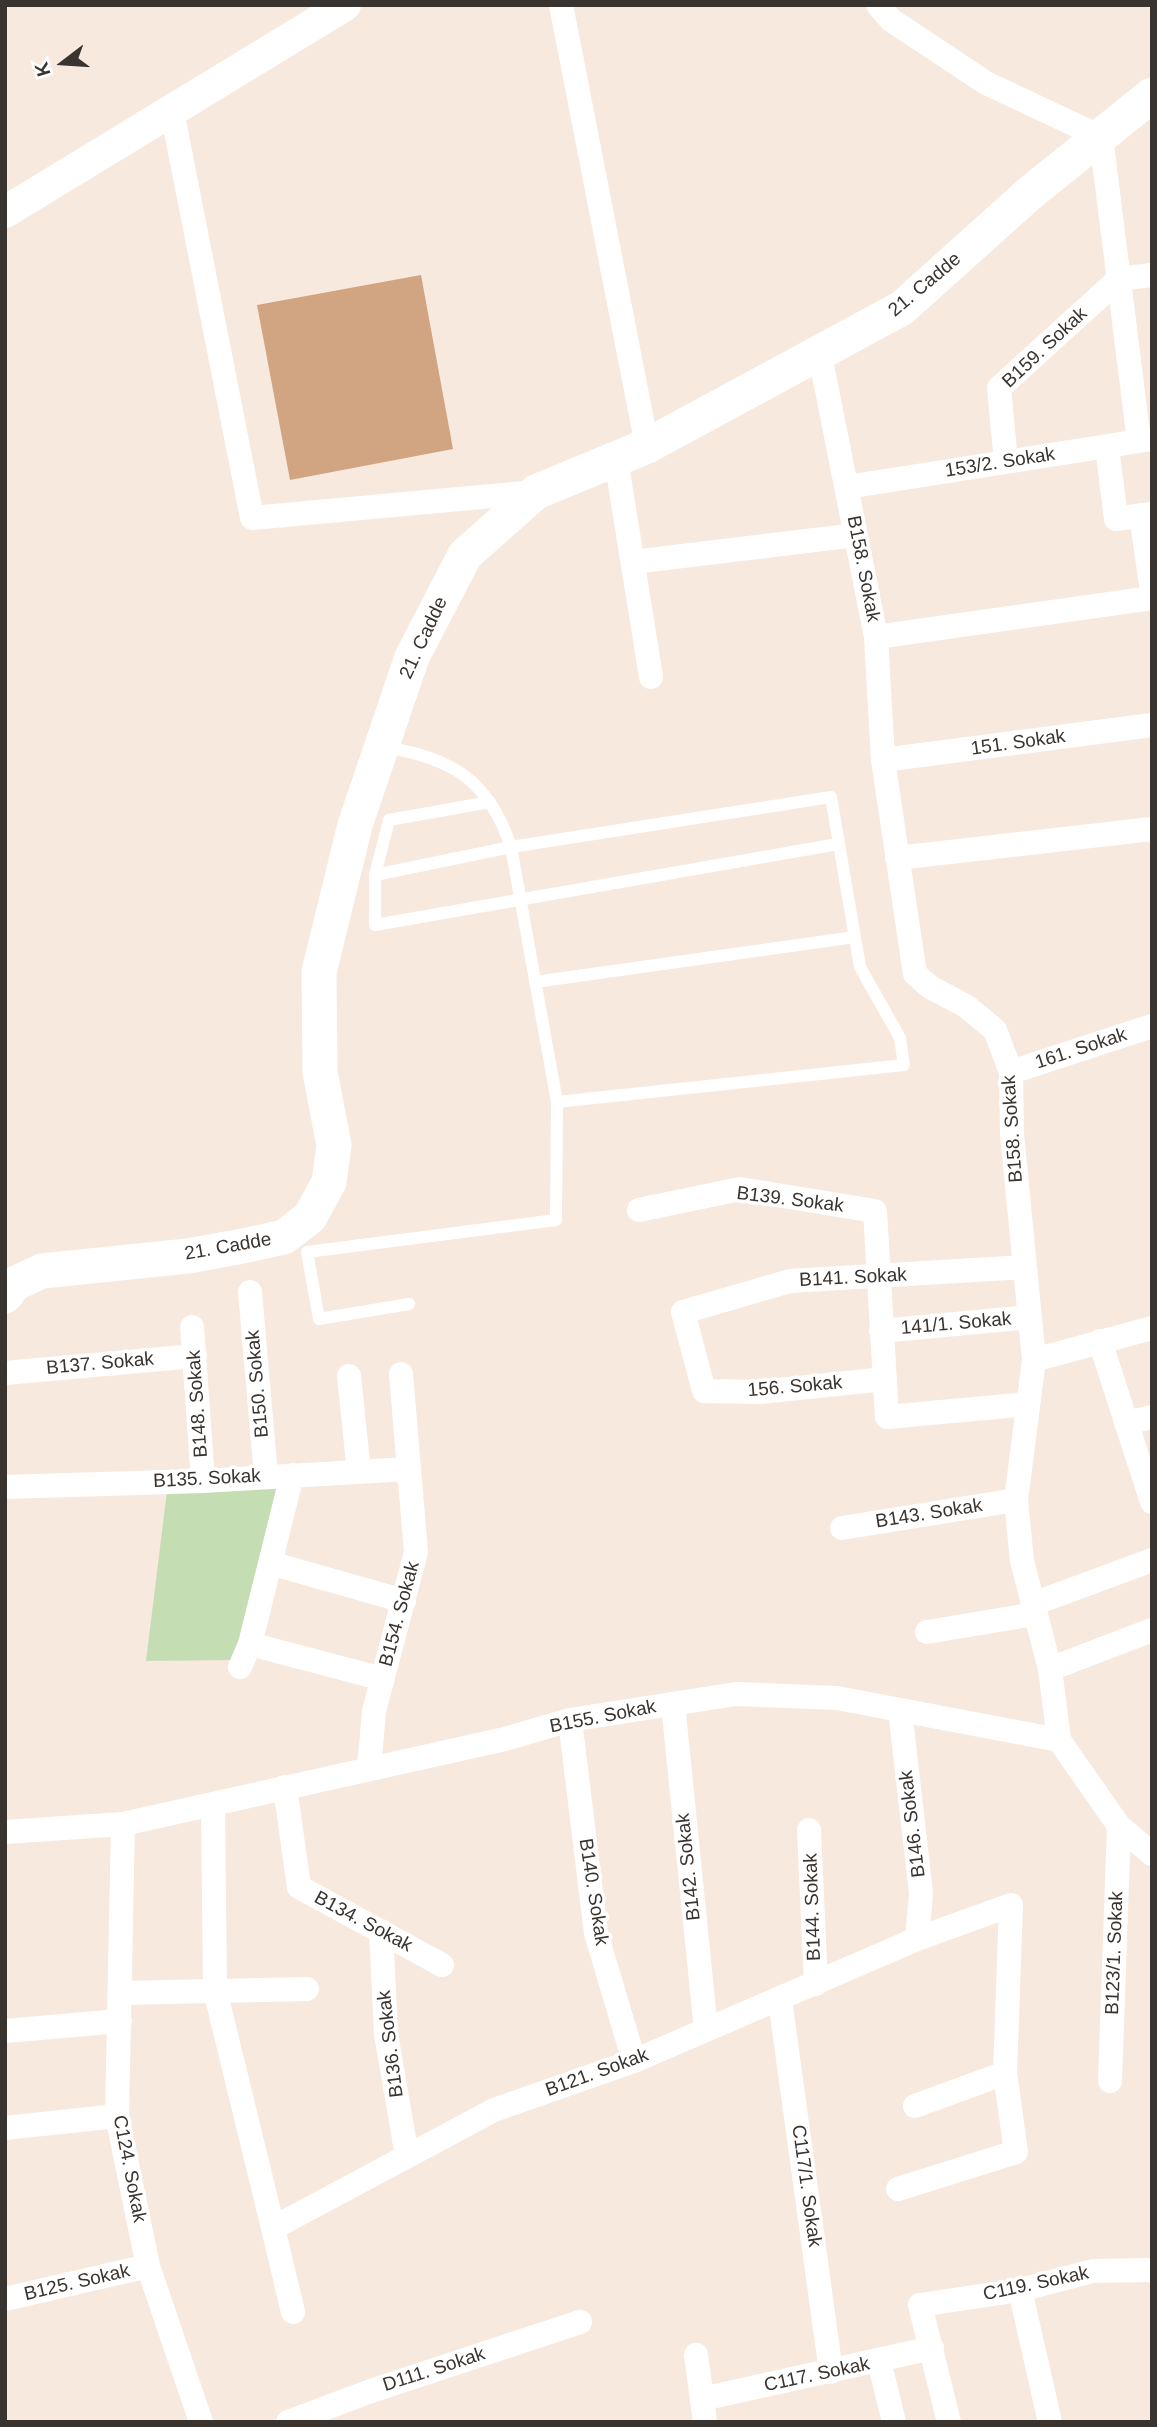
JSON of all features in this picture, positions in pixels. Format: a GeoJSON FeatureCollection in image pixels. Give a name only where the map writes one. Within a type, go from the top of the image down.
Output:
{"type":"FeatureCollection","features":[{"type":"Feature","properties":{"kind":"main road","name":"21. Cadde"},"geometry":{"type":"LineString","coordinates":[[5,1296],[14,1284],[41,1271],[188,1256],[243,1246],[284,1237],[310,1217],[329,1182],[334,1145],[320,1072],[319,972],[355,825],[412,657],[465,555],[536,492],[632,452],[820,355],[902,308],[1030,193],[1147,105]]}},
{"type":"Feature","properties":{"kind":"street"},"geometry":{"type":"LineString","coordinates":[[5,212],[345,5]]}},
{"type":"Feature","properties":{"kind":"street"},"geometry":{"type":"LineString","coordinates":[[561,5],[632,452],[633,562],[651,677]]}},
{"type":"Feature","properties":{"kind":"street"},"geometry":{"type":"LineString","coordinates":[[878,5],[891,20],[986,83],[1101,137],[1119,279],[1145,440]]}},
{"type":"Feature","properties":{"kind":"street"},"geometry":{"type":"LineString","coordinates":[[172,111],[252,518],[536,492]]}},
{"type":"Feature","properties":{"kind":"street"},"geometry":{"type":"LineString","coordinates":[[1119,279],[1152,275]]}},
{"type":"Feature","properties":{"kind":"street","name":"B159. Sokak"},"geometry":{"type":"LineString","coordinates":[[1006,462],[999,388],[1119,279]]}},
{"type":"Feature","properties":{"kind":"street","name":"B158. Sokak"},"geometry":{"type":"LineString","coordinates":[[820,355],[876,638],[883,760],[915,974],[930,987],[966,1006],[995,1030],[1011,1072],[1012,1134],[1034,1360],[1016,1500],[1022,1561],[1049,1669],[1059,1740]]}},
{"type":"Feature","properties":{"kind":"street","name":"153/2. Sokak"},"geometry":{"type":"LineString","coordinates":[[847,487],[1145,440]]}},
{"type":"Feature","properties":{"kind":"street"},"geometry":{"type":"LineString","coordinates":[[1107,447],[1116,519],[1146,515],[1152,591]]}},
{"type":"Feature","properties":{"kind":"street"},"geometry":{"type":"LineString","coordinates":[[633,562],[856,535]]}},
{"type":"Feature","properties":{"kind":"street"},"geometry":{"type":"LineString","coordinates":[[876,638],[1152,598]]}},
{"type":"Feature","properties":{"kind":"street","name":"151. Sokak"},"geometry":{"type":"LineString","coordinates":[[883,760],[1152,725]]}},
{"type":"Feature","properties":{"kind":"street"},"geometry":{"type":"LineString","coordinates":[[897,858],[1152,829]]}},
{"type":"Feature","properties":{"kind":"street","name":"161. Sokak"},"geometry":{"type":"LineString","coordinates":[[1011,1072],[1152,1026]]}},
{"type":"Feature","properties":{"kind":"street","name":"B139. Sokak"},"geometry":{"type":"LineString","coordinates":[[639,1210],[740,1189],[875,1211],[876,1278]]}},
{"type":"Feature","properties":{"kind":"street","name":"B141. Sokak"},"geometry":{"type":"LineString","coordinates":[[704,1391],[683,1312],[790,1281],[876,1278],[1025,1267]]}},
{"type":"Feature","properties":{"kind":"street"},"geometry":{"type":"LineString","coordinates":[[876,1278],[887,1417],[1028,1404]]}},
{"type":"Feature","properties":{"kind":"street","name":"B150. Sokak"},"geometry":{"type":"LineString","coordinates":[[250,1292],[266,1476]]}},
{"type":"Feature","properties":{"kind":"street","name":"141/1. Sokak"},"geometry":{"type":"LineString","coordinates":[[881,1331],[1030,1317]]}},
{"type":"Feature","properties":{"kind":"street","name":"B148. Sokak"},"geometry":{"type":"LineString","coordinates":[[192,1326],[203,1481]]}},
{"type":"Feature","properties":{"kind":"street"},"geometry":{"type":"LineString","coordinates":[[1034,1360],[1152,1328]]}},
{"type":"Feature","properties":{"kind":"street"},"geometry":{"type":"LineString","coordinates":[[1100,1341],[1151,1499]]}},
{"type":"Feature","properties":{"kind":"street","name":"B137. Sokak"},"geometry":{"type":"LineString","coordinates":[[5,1373],[195,1356]]}},
{"type":"Feature","properties":{"kind":"street","name":"B154. Sokak"},"geometry":{"type":"LineString","coordinates":[[369,1769],[374,1711],[416,1552],[401,1374]]}},
{"type":"Feature","properties":{"kind":"street"},"geometry":{"type":"LineString","coordinates":[[349,1376],[359,1472]]}},
{"type":"Feature","properties":{"kind":"street","name":"156. Sokak"},"geometry":{"type":"LineString","coordinates":[[704,1391],[760,1392],[885,1379]]}},
{"type":"Feature","properties":{"kind":"street"},"geometry":{"type":"LineString","coordinates":[[1126,1423],[1152,1417]]}},
{"type":"Feature","properties":{"kind":"street","name":"B135. Sokak"},"geometry":{"type":"LineString","coordinates":[[5,1486],[203,1481],[408,1469]]}},
{"type":"Feature","properties":{"kind":"street"},"geometry":{"type":"LineString","coordinates":[[292,1475],[245,1656],[383,1679]]}},
{"type":"Feature","properties":{"kind":"street","name":"B143. Sokak"},"geometry":{"type":"LineString","coordinates":[[842,1528],[1016,1500]]}},
{"type":"Feature","properties":{"kind":"street"},"geometry":{"type":"LineString","coordinates":[[927,1632],[1034,1609],[1152,1560]]}},
{"type":"Feature","properties":{"kind":"street"},"geometry":{"type":"LineString","coordinates":[[270,1563],[404,1601]]}},
{"type":"Feature","properties":{"kind":"street"},"geometry":{"type":"LineString","coordinates":[[1049,1669],[1152,1630]]}},
{"type":"Feature","properties":{"kind":"street","name":"B155. Sokak"},"geometry":{"type":"LineString","coordinates":[[5,1832],[123,1824],[505,1740],[570,1720],[736,1694],[837,1698],[1059,1740]]}},
{"type":"Feature","properties":{"kind":"street","name":"B142. Sokak"},"geometry":{"type":"LineString","coordinates":[[673,1704],[706,2030]]}},
{"type":"Feature","properties":{"kind":"street","name":"B146. Sokak"},"geometry":{"type":"LineString","coordinates":[[900,1710],[921,1893],[917,1939]]}},
{"type":"Feature","properties":{"kind":"street","name":"B140. Sokak"},"geometry":{"type":"LineString","coordinates":[[570,1720],[596,1933],[634,2061]]}},
{"type":"Feature","properties":{"kind":"street"},"geometry":{"type":"LineString","coordinates":[[1059,1740],[1119,1826],[1152,1854]]}},
{"type":"Feature","properties":{"kind":"street","name":"B134. Sokak"},"geometry":{"type":"LineString","coordinates":[[285,1787],[299,1887],[442,1965]]}},
{"type":"Feature","properties":{"kind":"street"},"geometry":{"type":"LineString","coordinates":[[213,1806],[215,1990],[293,2312]]}},
{"type":"Feature","properties":{"kind":"street","name":"C124. Sokak"},"geometry":{"type":"LineString","coordinates":[[123,1824],[117,2116],[148,2266],[201,2422]]}},
{"type":"Feature","properties":{"kind":"street","name":"B123/1. Sokak"},"geometry":{"type":"LineString","coordinates":[[1110,2081],[1119,1826]]}},
{"type":"Feature","properties":{"kind":"street","name":"B144. Sokak"},"geometry":{"type":"LineString","coordinates":[[809,1830],[816,1984]]}},
{"type":"Feature","properties":{"kind":"street","name":"B121. Sokak"},"geometry":{"type":"LineString","coordinates":[[273,2228],[494,2110],[634,2061],[917,1939],[1011,1905],[1005,2073]]}},
{"type":"Feature","properties":{"kind":"street","name":"B136. Sokak"},"geometry":{"type":"LineString","coordinates":[[381,1931],[386,2034],[407,2156]]}},
{"type":"Feature","properties":{"kind":"street"},"geometry":{"type":"LineString","coordinates":[[121,1993],[307,1989]]}},
{"type":"Feature","properties":{"kind":"street","name":"C117/1. Sokak"},"geometry":{"type":"LineString","coordinates":[[780,2000],[831,2371]]}},
{"type":"Feature","properties":{"kind":"street"},"geometry":{"type":"LineString","coordinates":[[5,2031],[120,2021]]}},
{"type":"Feature","properties":{"kind":"street"},"geometry":{"type":"LineString","coordinates":[[898,2189],[1016,2152],[1005,2073],[915,2106]]}},
{"type":"Feature","properties":{"kind":"street"},"geometry":{"type":"LineString","coordinates":[[5,2128],[117,2116]]}},
{"type":"Feature","properties":{"kind":"street","name":"B125. Sokak"},"geometry":{"type":"LineString","coordinates":[[5,2299],[148,2266]]}},
{"type":"Feature","properties":{"kind":"street","name":"C119. Sokak"},"geometry":{"type":"LineString","coordinates":[[932,2348],[920,2305],[1020,2290],[1093,2272],[1152,2270]]}},
{"type":"Feature","properties":{"kind":"street"},"geometry":{"type":"LineString","coordinates":[[1020,2290],[1050,2422]]}},
{"type":"Feature","properties":{"kind":"street","name":"D111. Sokak"},"geometry":{"type":"LineString","coordinates":[[288,2422],[371,2391],[580,2322]]}},
{"type":"Feature","properties":{"kind":"street"},"geometry":{"type":"LineString","coordinates":[[932,2348],[949,2422]]}},
{"type":"Feature","properties":{"kind":"street","name":"C117. Sokak"},"geometry":{"type":"LineString","coordinates":[[704,2410],[831,2371],[932,2348]]}},
{"type":"Feature","properties":{"kind":"street"},"geometry":{"type":"LineString","coordinates":[[696,2355],[704,2410]]}},
{"type":"Feature","properties":{"kind":"street"},"geometry":{"type":"LineString","coordinates":[[879,2361],[894,2422]]}},
{"type":"Feature","properties":{"kind":"lane"},"geometry":{"type":"LineString","coordinates":[[382,746],[430,756],[455,767],[491,802],[512,847],[557,1102],[556,1220],[307,1252],[319,1319],[409,1304]]}},
{"type":"Feature","properties":{"kind":"lane"},"geometry":{"type":"LineString","coordinates":[[375,875],[512,847],[831,797],[860,967],[900,1038],[904,1065],[557,1102]]}},
{"type":"Feature","properties":{"kind":"lane"},"geometry":{"type":"LineString","coordinates":[[491,802],[389,820],[375,875],[375,925],[838,844]]}},
{"type":"Feature","properties":{"kind":"lane"},"geometry":{"type":"LineString","coordinates":[[535,982],[855,937]]}},
{"type":"Feature","properties":{"kind":"green space"},"geometry":{"type":"Polygon","coordinates":[[[280,1488],[234,1660],[146,1661],[167,1491],[280,1488]]]}},
{"type":"Feature","properties":{"kind":"building"},"geometry":{"type":"Polygon","coordinates":[[[421,275],[453,449],[290,480],[257,305],[421,275]]]}}]}
